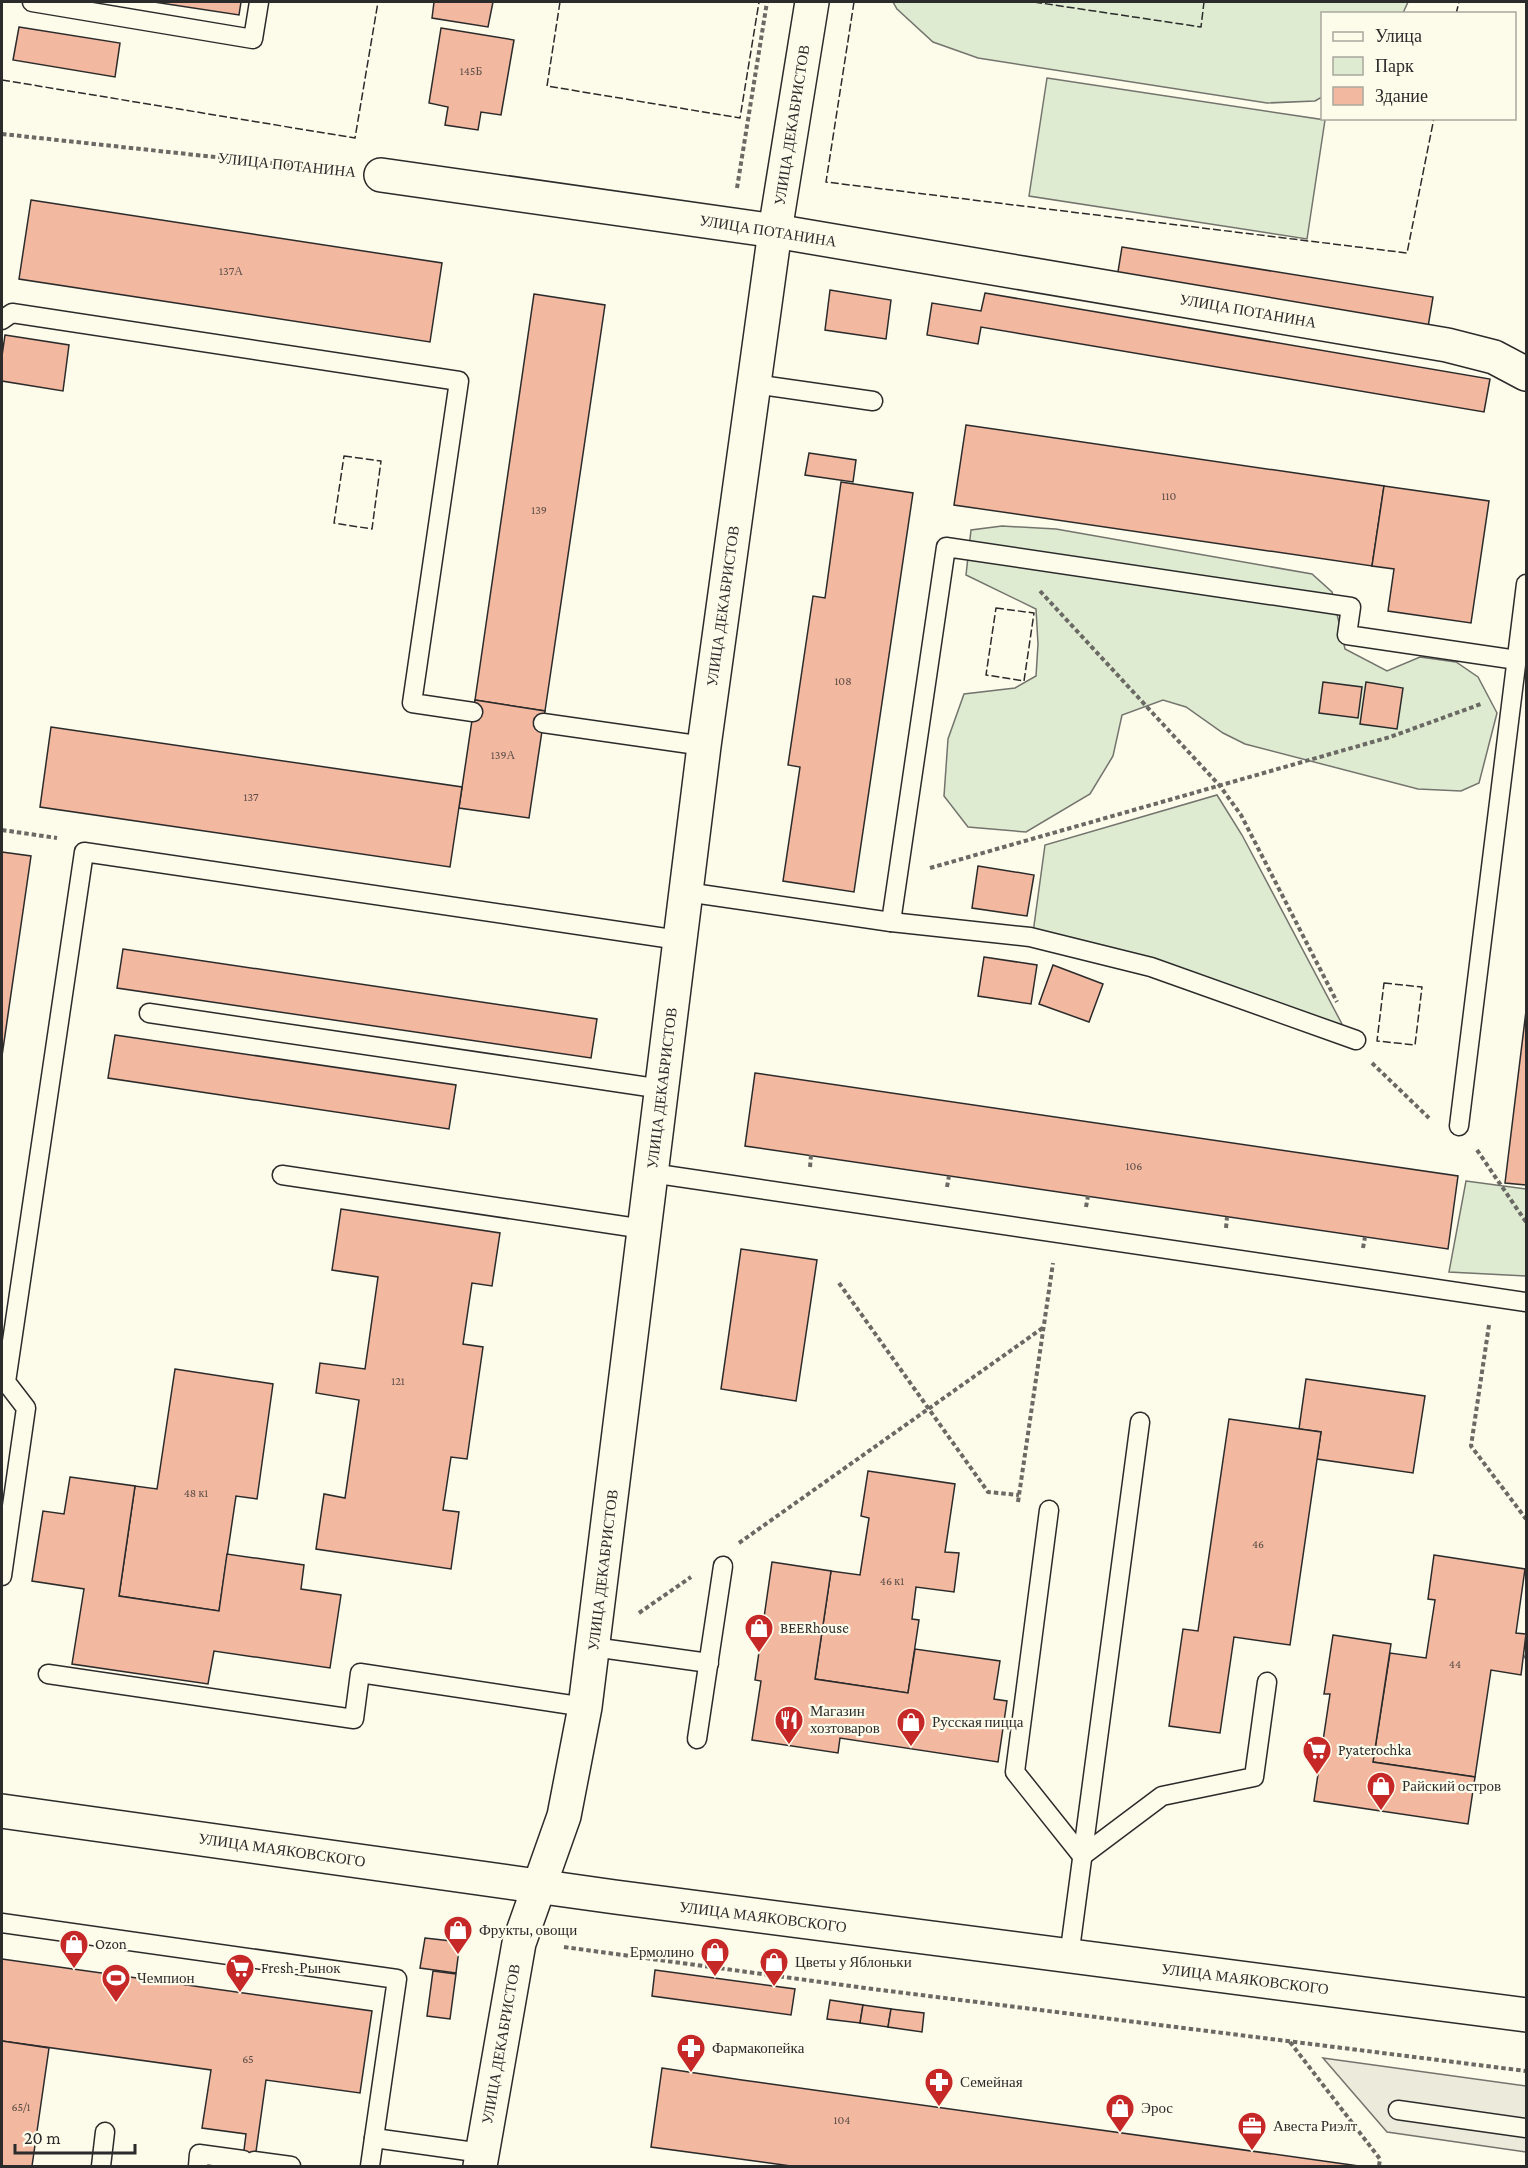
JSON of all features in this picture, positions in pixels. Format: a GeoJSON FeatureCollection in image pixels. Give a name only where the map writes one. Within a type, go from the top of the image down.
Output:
{"type":"FeatureCollection","features":[{"type":"Feature","properties":{"kind":"street","name":"УЛИЦА ДЕКАБРИСТОВ"},"geometry":{"type":"LineString","coordinates":[[481,2160],[519,1942],[564,1816],[585,1707],[704,746],[775,231],[812,2]]}},
{"type":"Feature","properties":{"kind":"street","name":"УЛИЦА ПОТАНИНА"},"geometry":{"type":"LineString","coordinates":[[381,175],[775,231],[1447,345],[1494,357],[1527,374]]}},
{"type":"Feature","properties":{"kind":"street","name":"УЛИЦА МАЯКОВСКОГО"},"geometry":{"type":"LineString","coordinates":[[2,1811],[540,1887],[1527,2015]]}},
{"type":"Feature","properties":{"kind":"lane"},"geometry":{"type":"LineString","coordinates":[[32,2],[253,39],[259,2]]}},
{"type":"Feature","properties":{"kind":"lane"},"geometry":{"type":"LineString","coordinates":[[2,320],[12,313],[459,381],[412,703],[473,712]]}},
{"type":"Feature","properties":{"kind":"lane"},"geometry":{"type":"LineString","coordinates":[[754,384],[873,401]]}},
{"type":"Feature","properties":{"kind":"lane"},"geometry":{"type":"LineString","coordinates":[[891,922],[946,547],[1351,607],[1347,635],[1517,660]]}},
{"type":"Feature","properties":{"kind":"lane"},"geometry":{"type":"LineString","coordinates":[[1459,1126],[1527,584]]}},
{"type":"Feature","properties":{"kind":"lane"},"geometry":{"type":"LineString","coordinates":[[543,723],[704,746]]}},
{"type":"Feature","properties":{"kind":"lane"},"geometry":{"type":"LineString","coordinates":[[2,1576],[26,1408],[6,1382],[84,852],[679,940]]}},
{"type":"Feature","properties":{"kind":"lane"},"geometry":{"type":"LineString","coordinates":[[686,892],[891,922],[1030,937],[1151,967],[1356,1040]]}},
{"type":"Feature","properties":{"kind":"lane"},"geometry":{"type":"LineString","coordinates":[[150,1013],[662,1089]]}},
{"type":"Feature","properties":{"kind":"lane"},"geometry":{"type":"LineString","coordinates":[[651,1173],[1527,1302]]}},
{"type":"Feature","properties":{"kind":"lane"},"geometry":{"type":"LineString","coordinates":[[282,1175],[644,1229]]}},
{"type":"Feature","properties":{"kind":"lane"},"geometry":{"type":"LineString","coordinates":[[1069,1957],[1140,1422]]}},
{"type":"Feature","properties":{"kind":"lane"},"geometry":{"type":"LineString","coordinates":[[1049,1510],[1015,1772],[1082,1856]]}},
{"type":"Feature","properties":{"kind":"lane"},"geometry":{"type":"LineString","coordinates":[[697,1739],[723,1566]]}},
{"type":"Feature","properties":{"kind":"lane"},"geometry":{"type":"LineString","coordinates":[[593,1647],[709,1663]]}},
{"type":"Feature","properties":{"kind":"lane"},"geometry":{"type":"LineString","coordinates":[[48,1674],[354,1719],[360,1673],[585,1707]]}},
{"type":"Feature","properties":{"kind":"lane"},"geometry":{"type":"LineString","coordinates":[[1082,1856],[1162,1796],[1254,1777],[1266,1682]]}},
{"type":"Feature","properties":{"kind":"lane"},"geometry":{"type":"LineString","coordinates":[[2,1923],[397,1979],[370,2166]]}},
{"type":"Feature","properties":{"kind":"lane"},"geometry":{"type":"LineString","coordinates":[[1398,2110],[1527,2128]]}},
{"type":"Feature","properties":{"kind":"lane"},"geometry":{"type":"LineString","coordinates":[[104,2166],[105,2132]]}},
{"type":"Feature","properties":{"kind":"lane"},"geometry":{"type":"LineString","coordinates":[[374,2138],[481,2160]]}},
{"type":"Feature","properties":{"kind":"lane"},"geometry":{"type":"LineString","coordinates":[[198,2166],[199,2154],[291,2166]]}},
{"type":"Feature","properties":{"kind":"path"},"geometry":{"type":"LineString","coordinates":[[731,224],[767,2]]}},
{"type":"Feature","properties":{"kind":"path","name":"УЛИЦА ПОТАНИНА"},"geometry":{"type":"LineString","coordinates":[[2,134],[381,175]]}},
{"type":"Feature","properties":{"kind":"path"},"geometry":{"type":"LineString","coordinates":[[1007,555],[1220,786],[1241,815],[1363,1054],[1432,1121],[1459,1126],[1527,1222]]}},
{"type":"Feature","properties":{"kind":"path"},"geometry":{"type":"LineString","coordinates":[[898,877],[1390,736],[1513,692]]}},
{"type":"Feature","properties":{"kind":"path"},"geometry":{"type":"LineString","coordinates":[[1018,1505],[1058,1233]]}},
{"type":"Feature","properties":{"kind":"path"},"geometry":{"type":"LineString","coordinates":[[838,1282],[988,1492],[1019,1495]]}},
{"type":"Feature","properties":{"kind":"path"},"geometry":{"type":"LineString","coordinates":[[1493,1297],[1471,1446],[1527,1519]]}},
{"type":"Feature","properties":{"kind":"path"},"geometry":{"type":"LineString","coordinates":[[738,1543],[1044,1327]]}},
{"type":"Feature","properties":{"kind":"path"},"geometry":{"type":"LineString","coordinates":[[639,1613],[692,1575]]}},
{"type":"Feature","properties":{"kind":"path"},"geometry":{"type":"LineString","coordinates":[[564,1947],[865,1988],[1527,2071]]}},
{"type":"Feature","properties":{"kind":"path"},"geometry":{"type":"LineString","coordinates":[[1289,2041],[1380,2159],[1379,2166]]}},
{"type":"Feature","properties":{"kind":"green space"},"geometry":{"type":"Polygon","coordinates":[[[893,2],[1408,2],[1403,12],[1321,12],[1321,98],[1315,101],[1267,103],[978,58],[933,42],[897,9],[893,2]]]}},
{"type":"Feature","properties":{"kind":"green space"},"geometry":{"type":"Polygon","coordinates":[[[1047,78],[1325,120],[1307,239],[1029,196],[1047,78]]]}},
{"type":"Feature","properties":{"kind":"green space"},"geometry":{"type":"Polygon","coordinates":[[[1002,526],[1056,529],[1312,574],[1332,592],[1345,649],[1387,671],[1420,657],[1456,662],[1478,677],[1497,713],[1479,783],[1461,791],[1418,789],[1245,744],[1223,733],[1186,707],[1163,700],[1122,715],[1113,756],[1090,794],[1026,832],[968,827],[944,796],[948,739],[964,694],[1015,688],[1036,676],[1038,644],[1036,609],[966,575],[971,530],[1002,526]]]}},
{"type":"Feature","properties":{"kind":"green space"},"geometry":{"type":"Polygon","coordinates":[[[1217,795],[1242,835],[1342,1024],[1336,1029],[1033,933],[1045,845],[1217,795]]]}},
{"type":"Feature","properties":{"kind":"green space"},"geometry":{"type":"Polygon","coordinates":[[[1466,1181],[1526,1189],[1526,1276],[1449,1272],[1466,1181]]]}},
{"type":"Feature","properties":{"kind":"shaded area"},"geometry":{"type":"Polygon","coordinates":[[[1323,2058],[1526,2086],[1526,2152],[1387,2132],[1323,2058]]]}},
{"type":"Feature","properties":{"kind":"building"},"geometry":{"type":"Polygon","coordinates":[[[154,2],[241,2],[239,15],[154,2]]]}},
{"type":"Feature","properties":{"kind":"building"},"geometry":{"type":"Polygon","coordinates":[[[434,2],[493,2],[488,27],[432,18],[434,2]]]}},
{"type":"Feature","properties":{"kind":"building"},"geometry":{"type":"Polygon","coordinates":[[[19,27],[120,43],[115,77],[13,60],[19,27]]]}},
{"type":"Feature","properties":{"kind":"building"},"geometry":{"type":"Polygon","coordinates":[[[441,28],[514,40],[501,115],[481,112],[478,130],[445,125],[448,107],[429,103],[441,28]]]}},
{"type":"Feature","properties":{"kind":"building"},"geometry":{"type":"Polygon","coordinates":[[[31,200],[442,263],[430,342],[19,279],[31,200]]]}},
{"type":"Feature","properties":{"kind":"building"},"geometry":{"type":"Polygon","coordinates":[[[1122,247],[1433,297],[1428,327],[1117,278],[1122,247]]]}},
{"type":"Feature","properties":{"kind":"building"},"geometry":{"type":"Polygon","coordinates":[[[830,290],[891,300],[886,339],[825,330],[830,290]]]}},
{"type":"Feature","properties":{"kind":"building"},"geometry":{"type":"Polygon","coordinates":[[[985,293],[1490,379],[1484,412],[981,327],[978,344],[927,335],[932,303],[981,311],[985,293]]]}},
{"type":"Feature","properties":{"kind":"building"},"geometry":{"type":"Polygon","coordinates":[[[534,294],[605,305],[545,711],[475,700],[534,294]]]}},
{"type":"Feature","properties":{"kind":"building"},"geometry":{"type":"Polygon","coordinates":[[[5,335],[69,345],[63,391],[2,381],[5,335]]]}},
{"type":"Feature","properties":{"kind":"building"},"geometry":{"type":"Polygon","coordinates":[[[966,425],[1384,486],[1372,566],[954,505],[966,425]]]}},
{"type":"Feature","properties":{"kind":"building"},"geometry":{"type":"Polygon","coordinates":[[[809,453],[856,460],[853,482],[805,475],[809,453]]]}},
{"type":"Feature","properties":{"kind":"building"},"geometry":{"type":"Polygon","coordinates":[[[841,482],[913,493],[854,892],[783,881],[800,767],[788,765],[813,596],[825,598],[841,482]]]}},
{"type":"Feature","properties":{"kind":"building"},"geometry":{"type":"Polygon","coordinates":[[[1384,486],[1489,501],[1471,623],[1388,611],[1394,569],[1372,566],[1384,486]]]}},
{"type":"Feature","properties":{"kind":"building"},"geometry":{"type":"Polygon","coordinates":[[[1323,682],[1362,687],[1358,718],[1319,713],[1323,682]]]}},
{"type":"Feature","properties":{"kind":"building"},"geometry":{"type":"Polygon","coordinates":[[[1366,682],[1403,688],[1397,729],[1360,724],[1366,682]]]}},
{"type":"Feature","properties":{"kind":"building"},"geometry":{"type":"Polygon","coordinates":[[[475,700],[545,711],[529,818],[459,808],[475,700]]]}},
{"type":"Feature","properties":{"kind":"building"},"geometry":{"type":"Polygon","coordinates":[[[51,727],[462,787],[450,867],[40,807],[51,727]]]}},
{"type":"Feature","properties":{"kind":"building"},"geometry":{"type":"Polygon","coordinates":[[[2,852],[31,856],[2,1056],[2,852]]]}},
{"type":"Feature","properties":{"kind":"building"},"geometry":{"type":"Polygon","coordinates":[[[978,866],[1034,875],[1027,916],[972,908],[978,866]]]}},
{"type":"Feature","properties":{"kind":"building"},"geometry":{"type":"Polygon","coordinates":[[[123,949],[597,1019],[591,1058],[117,988],[123,949]]]}},
{"type":"Feature","properties":{"kind":"building"},"geometry":{"type":"Polygon","coordinates":[[[984,957],[1037,965],[1031,1004],[978,996],[984,957]]]}},
{"type":"Feature","properties":{"kind":"building"},"geometry":{"type":"Polygon","coordinates":[[[1053,965],[1103,984],[1089,1022],[1039,1004],[1053,965]]]}},
{"type":"Feature","properties":{"kind":"building"},"geometry":{"type":"Polygon","coordinates":[[[1526,1011],[1526,1185],[1505,1183],[1526,1011]]]}},
{"type":"Feature","properties":{"kind":"building"},"geometry":{"type":"Polygon","coordinates":[[[115,1035],[456,1085],[449,1129],[108,1078],[115,1035]]]}},
{"type":"Feature","properties":{"kind":"building"},"geometry":{"type":"Polygon","coordinates":[[[755,1073],[1458,1176],[1448,1249],[745,1146],[755,1073]]]}},
{"type":"Feature","properties":{"kind":"building"},"geometry":{"type":"Polygon","coordinates":[[[341,1209],[500,1233],[492,1286],[472,1283],[463,1344],[483,1347],[467,1459],[451,1457],[443,1510],[459,1512],[451,1569],[316,1549],[324,1494],[345,1498],[359,1400],[316,1393],[320,1363],[365,1369],[378,1277],[332,1270],[341,1209]]]}},
{"type":"Feature","properties":{"kind":"building"},"geometry":{"type":"Polygon","coordinates":[[[741,1249],[817,1260],[796,1401],[721,1389],[741,1249]]]}},
{"type":"Feature","properties":{"kind":"building"},"geometry":{"type":"Polygon","coordinates":[[[175,1369],[273,1384],[257,1499],[236,1496],[219,1611],[119,1596],[135,1486],[157,1489],[175,1369]]]}},
{"type":"Feature","properties":{"kind":"building"},"geometry":{"type":"Polygon","coordinates":[[[1306,1379],[1425,1396],[1413,1473],[1317,1459],[1321,1432],[1299,1429],[1306,1379]]]}},
{"type":"Feature","properties":{"kind":"building"},"geometry":{"type":"Polygon","coordinates":[[[1229,1419],[1321,1432],[1290,1645],[1234,1637],[1220,1733],[1169,1726],[1183,1629],[1198,1631],[1229,1419]]]}},
{"type":"Feature","properties":{"kind":"building"},"geometry":{"type":"Polygon","coordinates":[[[868,1471],[955,1484],[945,1552],[959,1553],[954,1592],[916,1587],[912,1619],[919,1620],[908,1693],[815,1679],[831,1571],[860,1575],[869,1518],[861,1516],[868,1471]]]}},
{"type":"Feature","properties":{"kind":"building"},"geometry":{"type":"Polygon","coordinates":[[[70,1477],[135,1486],[119,1596],[219,1611],[227,1554],[304,1565],[301,1589],[341,1595],[330,1668],[214,1651],[208,1684],[72,1664],[84,1589],[32,1581],[43,1511],[64,1514],[70,1477]]]}},
{"type":"Feature","properties":{"kind":"building"},"geometry":{"type":"Polygon","coordinates":[[[1434,1555],[1525,1569],[1516,1633],[1526,1634],[1521,1675],[1491,1670],[1475,1777],[1373,1762],[1390,1653],[1426,1658],[1435,1600],[1428,1599],[1434,1555]]]}},
{"type":"Feature","properties":{"kind":"building"},"geometry":{"type":"Polygon","coordinates":[[[772,1562],[831,1571],[815,1679],[908,1693],[915,1649],[1000,1661],[994,1699],[1007,1701],[998,1762],[840,1738],[838,1753],[752,1740],[761,1681],[755,1680],[772,1562]]]}},
{"type":"Feature","properties":{"kind":"building"},"geometry":{"type":"Polygon","coordinates":[[[1333,1635],[1391,1644],[1373,1762],[1475,1777],[1468,1824],[1314,1801],[1330,1694],[1324,1694],[1333,1635]]]}},
{"type":"Feature","properties":{"kind":"building"},"geometry":{"type":"Polygon","coordinates":[[[425,1938],[460,1942],[456,1973],[420,1968],[425,1938]]]}},
{"type":"Feature","properties":{"kind":"building"},"geometry":{"type":"Polygon","coordinates":[[[2,1959],[372,2011],[360,2093],[266,2080],[254,2166],[242,2166],[246,2134],[202,2128],[211,2070],[2,2041],[2,1959]]]}},
{"type":"Feature","properties":{"kind":"building"},"geometry":{"type":"Polygon","coordinates":[[[655,1970],[795,1989],[791,2015],[652,1996],[655,1970]]]}},
{"type":"Feature","properties":{"kind":"building"},"geometry":{"type":"Polygon","coordinates":[[[433,1971],[456,1974],[450,2019],[427,2016],[433,1971]]]}},
{"type":"Feature","properties":{"kind":"building"},"geometry":{"type":"Polygon","coordinates":[[[830,2000],[863,2005],[860,2023],[827,2019],[830,2000]]]}},
{"type":"Feature","properties":{"kind":"building"},"geometry":{"type":"Polygon","coordinates":[[[863,2005],[891,2009],[888,2027],[860,2023],[863,2005]]]}},
{"type":"Feature","properties":{"kind":"building"},"geometry":{"type":"Polygon","coordinates":[[[891,2009],[924,2013],[922,2032],[888,2027],[891,2009]]]}},
{"type":"Feature","properties":{"kind":"building"},"geometry":{"type":"Polygon","coordinates":[[[2,2041],[49,2048],[32,2166],[2,2166],[2,2041]]]}},
{"type":"Feature","properties":{"kind":"building"},"geometry":{"type":"Polygon","coordinates":[[[662,2068],[1359,2166],[791,2166],[651,2147],[662,2068]]]}},
{"type":"Feature","properties":{"kind":"fence"},"geometry":{"type":"LineString","coordinates":[[2,80],[355,138],[378,2]]}},
{"type":"Feature","properties":{"kind":"fence"},"geometry":{"type":"LineString","coordinates":[[560,2],[547,86],[740,118],[759,2]]}},
{"type":"Feature","properties":{"kind":"fence"},"geometry":{"type":"LineString","coordinates":[[854,2],[826,182],[1407,253],[1434,120]]}},
{"type":"Feature","properties":{"kind":"fence"},"geometry":{"type":"LineString","coordinates":[[1034,2],[1201,27],[1204,2]]}},
{"type":"Feature","properties":{"kind":"fence"},"geometry":{"type":"LineString","coordinates":[[1456,12],[1459,2]]}},
{"type":"Feature","properties":{"kind":"fence"},"geometry":{"type":"LineString","coordinates":[[344,456],[381,461],[372,529],[334,523],[344,456]]}},
{"type":"Feature","properties":{"kind":"fence"},"geometry":{"type":"LineString","coordinates":[[996,608],[1034,613],[1024,681],[986,675],[996,608]]}},
{"type":"Feature","properties":{"kind":"fence"},"geometry":{"type":"LineString","coordinates":[[1384,983],[1422,987],[1415,1045],[1377,1041],[1384,983]]}},
{"type":"Feature","properties":{"kind":"place","name":"BEERhouse"},"geometry":{"type":"Point","coordinates":[759,1654]}},
{"type":"Feature","properties":{"kind":"place","name":"Магазин хозтоваров"},"geometry":{"type":"Point","coordinates":[789,1746]}},
{"type":"Feature","properties":{"kind":"place","name":"Русская пицца"},"geometry":{"type":"Point","coordinates":[911,1748]}},
{"type":"Feature","properties":{"kind":"place","name":"Pyaterochka"},"geometry":{"type":"Point","coordinates":[1317,1776]}},
{"type":"Feature","properties":{"kind":"place","name":"Райский остров"},"geometry":{"type":"Point","coordinates":[1381,1812]}},
{"type":"Feature","properties":{"kind":"place","name":"Фрукты, овощи"},"geometry":{"type":"Point","coordinates":[458,1956]}},
{"type":"Feature","properties":{"kind":"place","name":"Ozon"},"geometry":{"type":"Point","coordinates":[74,1970]}},
{"type":"Feature","properties":{"kind":"place","name":"Ермолино"},"geometry":{"type":"Point","coordinates":[715,1978]}},
{"type":"Feature","properties":{"kind":"place","name":"Цветы у Яблоньки"},"geometry":{"type":"Point","coordinates":[774,1988]}},
{"type":"Feature","properties":{"kind":"place","name":"Fresh-Рынок"},"geometry":{"type":"Point","coordinates":[240,1994]}},
{"type":"Feature","properties":{"kind":"place","name":"Чемпион"},"geometry":{"type":"Point","coordinates":[116,2004]}},
{"type":"Feature","properties":{"kind":"place","name":"Фармакопейка"},"geometry":{"type":"Point","coordinates":[691,2074]}},
{"type":"Feature","properties":{"kind":"place","name":"Семейная"},"geometry":{"type":"Point","coordinates":[939,2108]}},
{"type":"Feature","properties":{"kind":"place","name":"Эрос"},"geometry":{"type":"Point","coordinates":[1120,2134]}},
{"type":"Feature","properties":{"kind":"place","name":"Авеста Риэлт"},"geometry":{"type":"Point","coordinates":[1252,2152]}}]}
